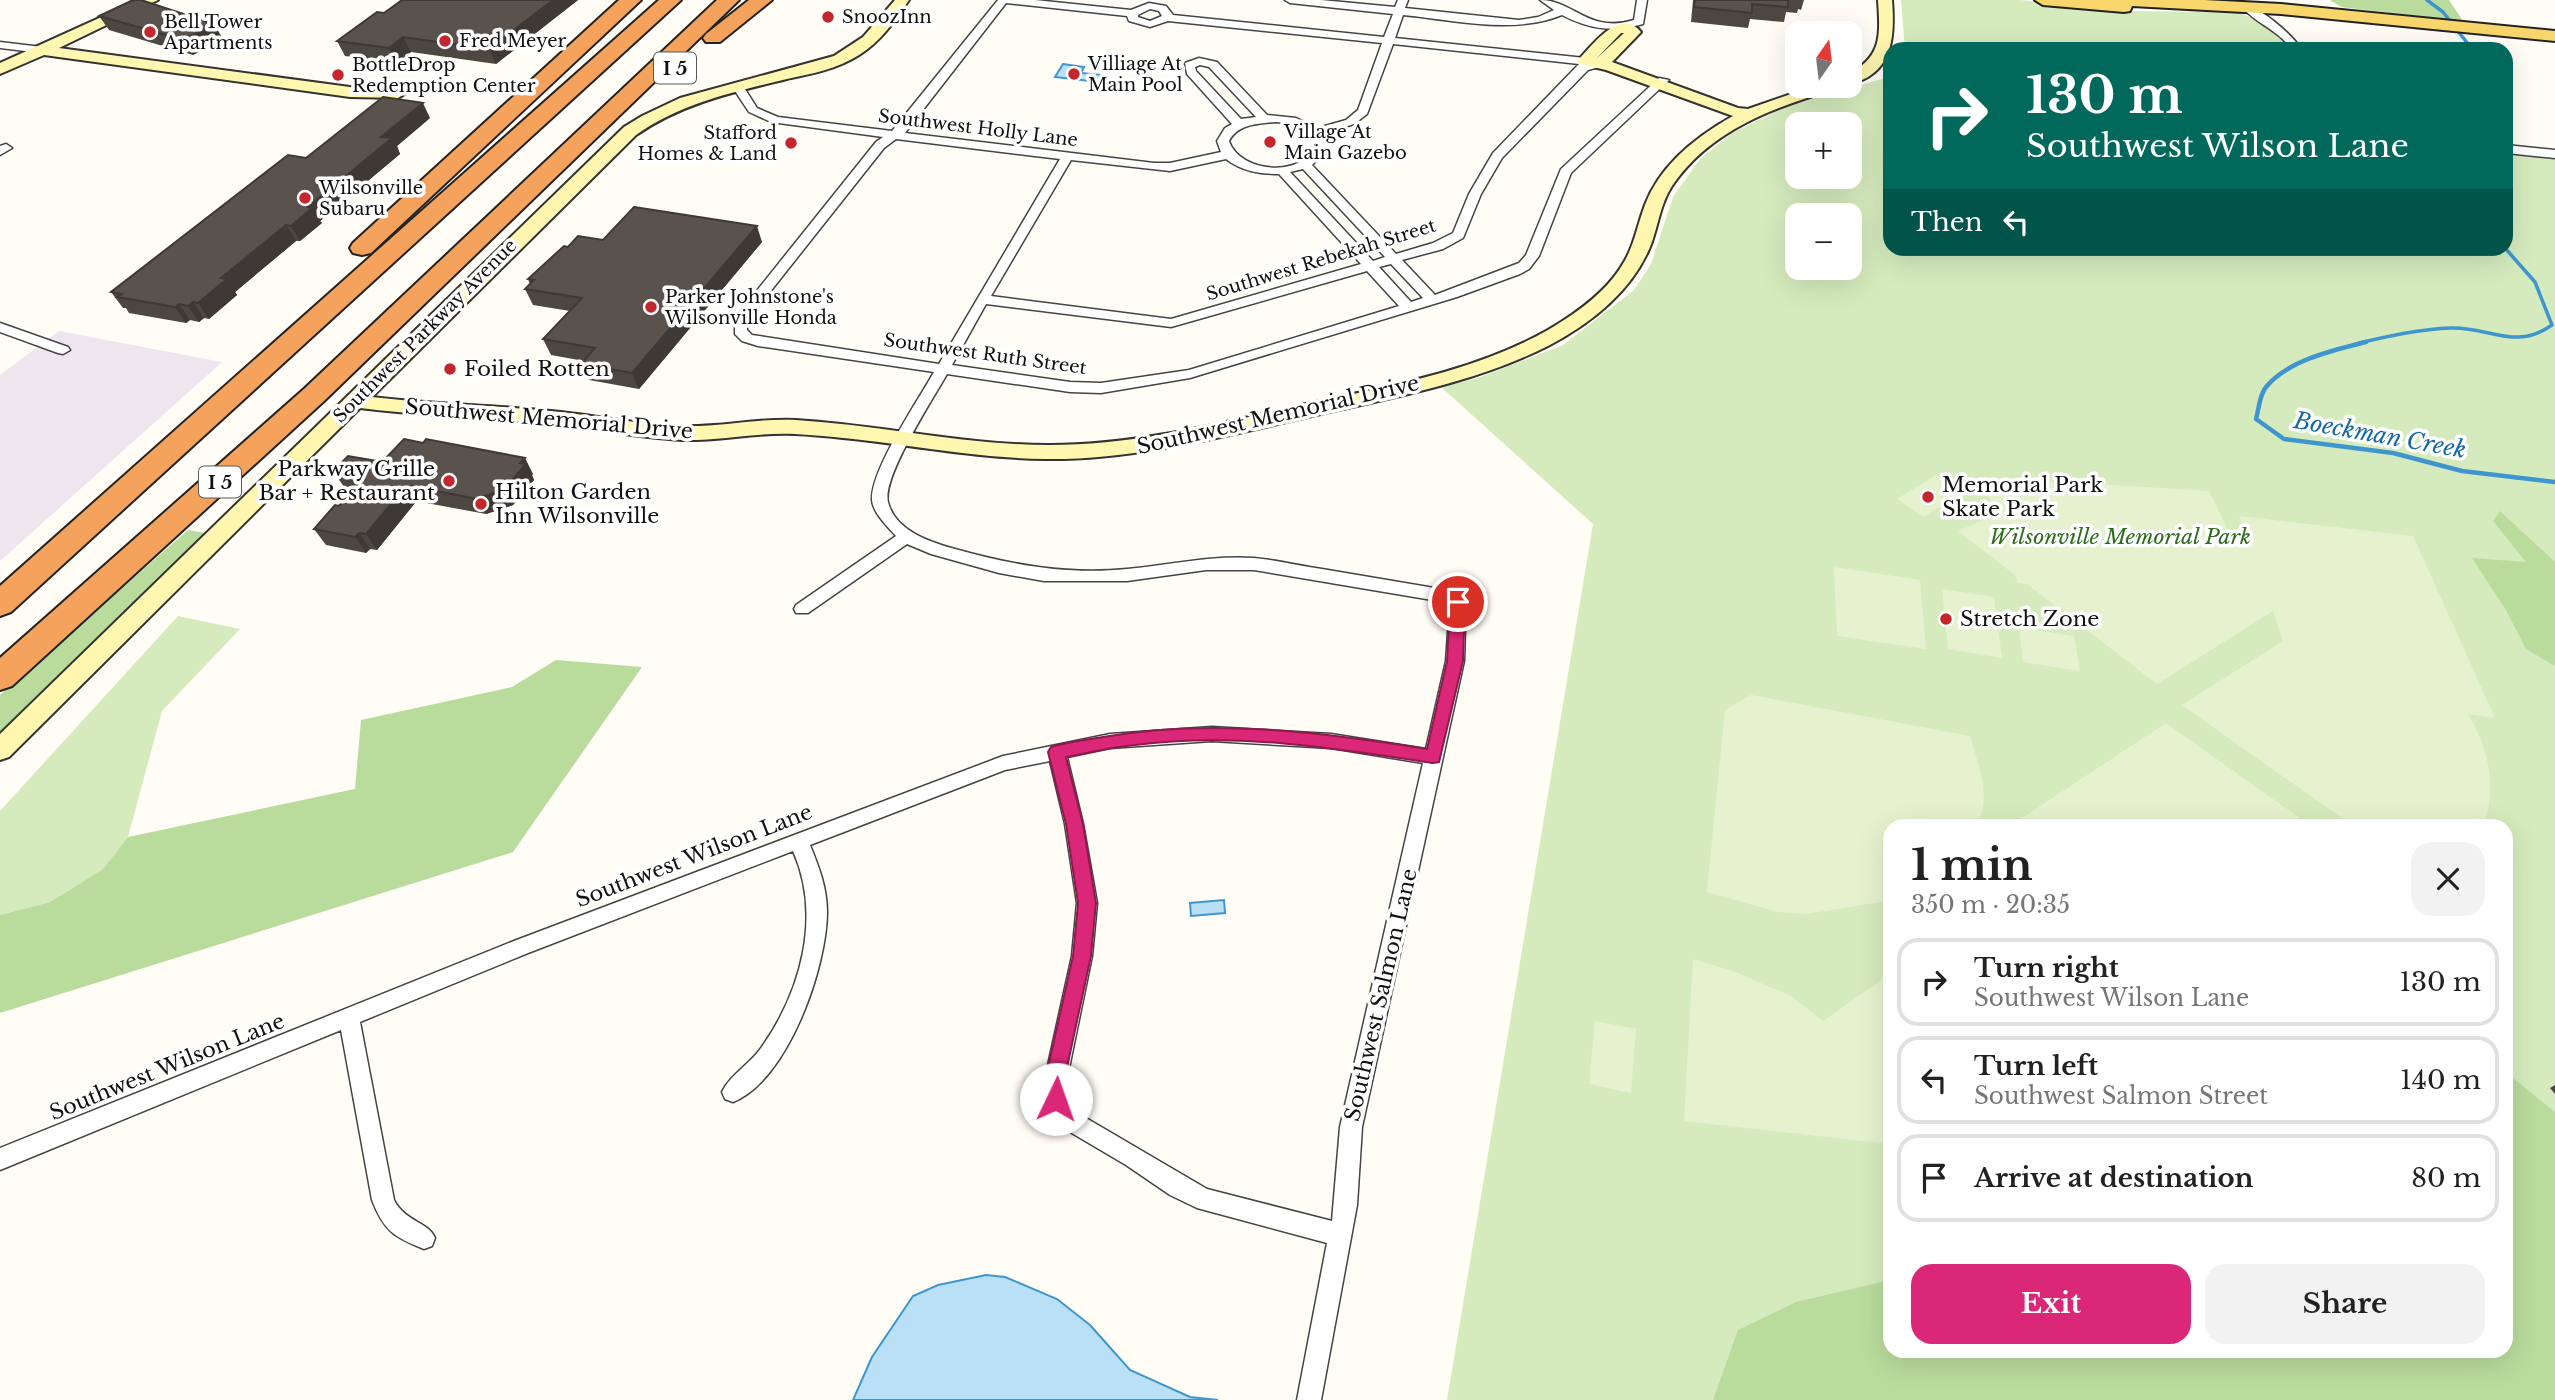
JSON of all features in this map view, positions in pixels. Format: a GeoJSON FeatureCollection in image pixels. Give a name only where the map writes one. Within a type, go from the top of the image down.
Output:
{"type":"FeatureCollection","features":[{"type":"Feature","properties":{"kind":"highway","name":"I 5"},"geometry":{"type":"LineString","coordinates":[[164,455],[372,238],[631,0]]}},
{"type":"Feature","properties":{"kind":"highway","name":"I 5"},"geometry":{"type":"LineString","coordinates":[[0,604],[671,0]]}},
{"type":"Feature","properties":{"kind":"highway","name":"I 5"},"geometry":{"type":"LineString","coordinates":[[0,677],[258,447],[729,0]]}},
{"type":"Feature","properties":{"kind":"highway","name":"I 5"},"geometry":{"type":"LineString","coordinates":[[587,136],[762,0]]}},
{"type":"Feature","properties":{"kind":"main road"},"geometry":{"type":"LineString","coordinates":[[2043,0],[2138,8],[2195,9],[2221,6]]}},
{"type":"Feature","properties":{"kind":"main road"},"geometry":{"type":"LineString","coordinates":[[2106,0],[2304,11],[2555,36]]}},
{"type":"Feature","properties":{"kind":"street"},"geometry":{"type":"LineString","coordinates":[[0,69],[134,0]]}},
{"type":"Feature","properties":{"kind":"street"},"geometry":{"type":"LineString","coordinates":[[0,61],[151,0]]}},
{"type":"Feature","properties":{"kind":"street","name":"Southwest Parkway Avenue"},"geometry":{"type":"LineString","coordinates":[[0,750],[630,131],[648,118],[674,106],[848,56],[872,37],[902,0]]}},
{"type":"Feature","properties":{"kind":"street"},"geometry":{"type":"LineString","coordinates":[[1004,0],[1132,13],[1148,3],[1165,9],[1389,41],[1589,62],[1661,82],[1735,112],[1749,114]]}},
{"type":"Feature","properties":{"kind":"street","name":"Southwest Ruth Street"},"geometry":{"type":"LineString","coordinates":[[1004,0],[902,129],[880,145],[740,321],[740,331],[747,338],[758,342],[1070,387],[1101,388],[1190,374],[1432,300],[1524,266],[1532,256],[1565,172],[1661,82]]}},
{"type":"Feature","properties":{"kind":"street"},"geometry":{"type":"LineString","coordinates":[[1290,0],[1401,5],[1519,23],[1540,20],[1562,11]]}},
{"type":"Feature","properties":{"kind":"street"},"geometry":{"type":"LineString","coordinates":[[1545,0],[1582,22],[1628,27]]}},
{"type":"Feature","properties":{"kind":"street","name":"Southwest Rebekah Street"},"geometry":{"type":"LineString","coordinates":[[982,299],[1171,323],[1438,246],[1458,235],[1474,196],[1497,156],[1589,62],[1633,32],[1628,27],[1639,22],[1642,0]]}},
{"type":"Feature","properties":{"kind":"street"},"geometry":{"type":"LineString","coordinates":[[1885,0],[1885,42]]}},
{"type":"Feature","properties":{"kind":"street"},"geometry":{"type":"LineString","coordinates":[[1317,132],[1350,122],[1363,112],[1401,5]]}},
{"type":"Feature","properties":{"kind":"street"},"geometry":{"type":"LineString","coordinates":[[2247,7],[2258,18],[2285,34],[2291,42]]}},
{"type":"Feature","properties":{"kind":"street"},"geometry":{"type":"LineString","coordinates":[[1132,13],[1133,19],[1143,23],[1158,23],[1165,9]]}},
{"type":"Feature","properties":{"kind":"street"},"geometry":{"type":"LineString","coordinates":[[0,45],[350,92],[398,93]]}},
{"type":"Feature","properties":{"kind":"street"},"geometry":{"type":"LineString","coordinates":[[1862,73],[1882,56],[1883,52]]}},
{"type":"Feature","properties":{"kind":"street"},"geometry":{"type":"LineString","coordinates":[[1239,124],[1191,72],[1189,65],[1199,61],[1213,64],[1264,118]]}},
{"type":"Feature","properties":{"kind":"street","name":"Southwest Holly Lane"},"geometry":{"type":"LineString","coordinates":[[738,88],[753,110],[762,116],[892,136],[1154,167],[1178,166],[1226,155]]}},
{"type":"Feature","properties":{"kind":"street","name":"Southwest Memorial Drive"},"geometry":{"type":"LineString","coordinates":[[355,401],[449,412],[558,418],[666,433],[704,433],[781,426],[1045,452],[1155,445],[1372,396],[1507,357],[1560,331],[1609,293],[1633,263],[1643,244],[1657,196],[1675,170],[1706,139],[1749,114],[1786,98]]}},
{"type":"Feature","properties":{"kind":"street"},"geometry":{"type":"LineString","coordinates":[[1264,118],[1300,122],[1317,132],[1321,147],[1313,159],[1282,170],[1247,167],[1226,155],[1222,147],[1227,133],[1239,124],[1264,118]]}},
{"type":"Feature","properties":{"kind":"street"},"geometry":{"type":"LineString","coordinates":[[2513,150],[2555,153]]}},
{"type":"Feature","properties":{"kind":"street"},"geometry":{"type":"LineString","coordinates":[[802,609],[906,537],[888,517],[880,501],[885,472],[942,368],[1067,157]]}},
{"type":"Feature","properties":{"kind":"street"},"geometry":{"type":"LineString","coordinates":[[1305,164],[1432,300]]}},
{"type":"Feature","properties":{"kind":"street"},"geometry":{"type":"LineString","coordinates":[[1282,170],[1408,307]]}},
{"type":"Feature","properties":{"kind":"street"},"geometry":{"type":"LineString","coordinates":[[0,327],[63,350]]}},
{"type":"Feature","properties":{"kind":"street","name":"Southwest Salmon Lane"},"geometry":{"type":"LineString","coordinates":[[906,537],[937,551],[999,567],[1053,576],[1109,577],[1206,564],[1254,564],[1458,598],[1455,661],[1351,1127],[1346,1205],[1308,1400]]}},
{"type":"Feature","properties":{"kind":"street","name":"Southwest Wilson Lane"},"geometry":{"type":"LineString","coordinates":[[0,1159],[349,1017],[976,772],[1123,739],[1212,734],[1331,741],[1433,757]]}},
{"type":"Feature","properties":{"kind":"street"},"geometry":{"type":"LineString","coordinates":[[1057,752],[1074,824],[1087,903],[1082,956],[1055,1083],[1059,1108],[1077,1125],[1134,1157],[1178,1187],[1205,1200],[1340,1236]]}},
{"type":"Feature","properties":{"kind":"street"},"geometry":{"type":"LineString","coordinates":[[733,1092],[769,1055],[790,1015],[809,968],[817,935],[818,909],[810,866],[798,840]]}},
{"type":"Feature","properties":{"kind":"street"},"geometry":{"type":"LineString","coordinates":[[349,1017],[388,1215],[397,1226],[424,1238]]}},
{"type":"Feature","properties":{"kind":"shaded area"},"geometry":{"type":"Polygon","coordinates":[[[59,331],[222,362],[0,561],[0,375],[59,331]]]}},
{"type":"Feature","properties":{"kind":"green space"},"geometry":{"type":"Polygon","coordinates":[[[1901,0],[2020,0],[2130,11],[2235,12],[2266,26],[2285,42],[1904,42],[1901,0]]]}},
{"type":"Feature","properties":{"kind":"green space"},"geometry":{"type":"Polygon","coordinates":[[[2330,0],[2449,0],[2463,21],[2341,7],[2330,0]]]}},
{"type":"Feature","properties":{"kind":"green space","name":"Wilsonville Memorial Park"},"geometry":{"type":"Polygon","coordinates":[[[1883,78],[1883,256],[2513,256],[2513,152],[2555,156],[2555,1400],[1447,1400],[1593,524],[1441,387],[1478,378],[1563,345],[1634,290],[1651,264],[1673,197],[1700,159],[1732,133],[1787,106],[1815,98],[1862,98],[1862,85],[1883,78]]]}},
{"type":"Feature","properties":{"kind":"green space","name":"Memorial Park Skate Park"},"geometry":{"type":"Polygon","coordinates":[[[1936,475],[1962,493],[1924,517],[1897,499],[1936,475]]]}},
{"type":"Feature","properties":{"kind":"green space"},"geometry":{"type":"Polygon","coordinates":[[[1983,477],[2209,491],[2233,541],[2250,547],[2239,516],[2413,536],[2495,718],[2468,714],[2481,740],[2489,768],[2490,797],[2485,819],[2343,819],[2182,705],[2283,641],[2273,611],[2157,684],[2027,584],[2018,583],[2015,575],[1958,531],[1995,515],[1983,477]]]}},
{"type":"Feature","properties":{"kind":"green space"},"geometry":{"type":"Polygon","coordinates":[[[2500,511],[2555,562],[2555,666],[2526,649],[2506,610],[2472,558],[2526,562],[2493,521],[2500,511]]]}},
{"type":"Feature","properties":{"kind":"green space"},"geometry":{"type":"Polygon","coordinates":[[[188,530],[205,533],[0,733],[0,695],[188,530]]]}},
{"type":"Feature","properties":{"kind":"green space"},"geometry":{"type":"Polygon","coordinates":[[[1834,567],[1920,580],[1926,649],[1837,636],[1834,567]]]}},
{"type":"Feature","properties":{"kind":"green space"},"geometry":{"type":"Polygon","coordinates":[[[1942,589],[1994,597],[2002,658],[1948,649],[1942,589]]]}},
{"type":"Feature","properties":{"kind":"green space"},"geometry":{"type":"Polygon","coordinates":[[[178,616],[240,629],[162,711],[128,837],[103,869],[50,902],[0,915],[0,811],[178,616]]]}},
{"type":"Feature","properties":{"kind":"green space"},"geometry":{"type":"Polygon","coordinates":[[[2019,627],[2074,636],[2080,671],[2023,662],[2019,627]]]}},
{"type":"Feature","properties":{"kind":"green space"},"geometry":{"type":"Polygon","coordinates":[[[556,660],[642,667],[513,852],[0,1013],[0,915],[50,902],[103,869],[128,837],[355,789],[361,720],[512,687],[556,660]]]}},
{"type":"Feature","properties":{"kind":"green space"},"geometry":{"type":"Polygon","coordinates":[[[1751,695],[1970,736],[1984,793],[1981,815],[1979,819],[1883,819],[1883,902],[1806,914],[1778,912],[1707,892],[1725,710],[1751,695]]]}},
{"type":"Feature","properties":{"kind":"green space"},"geometry":{"type":"Polygon","coordinates":[[[2166,723],[2301,819],[2021,819],[2166,723]]]}},
{"type":"Feature","properties":{"kind":"green space"},"geometry":{"type":"Polygon","coordinates":[[[1693,959],[1733,971],[1791,996],[1823,1021],[1883,979],[1883,1143],[1684,1121],[1693,959]]]}},
{"type":"Feature","properties":{"kind":"green space"},"geometry":{"type":"Polygon","coordinates":[[[1595,1021],[1636,1029],[1631,1093],[1589,1084],[1595,1021]]]}},
{"type":"Feature","properties":{"kind":"green space"},"geometry":{"type":"Polygon","coordinates":[[[2513,1078],[2555,1112],[2555,1400],[1713,1400],[1738,1330],[1796,1302],[1883,1282],[1883,1358],[2513,1358],[2513,1078]]]}},
{"type":"Feature","properties":{"kind":"water","name":"Villiage At Main Pool"},"geometry":{"type":"Polygon","coordinates":[[[1063,64],[1084,67],[1081,73],[1102,75],[1098,82],[1055,77],[1063,64]]]}},
{"type":"Feature","properties":{"kind":"water"},"geometry":{"type":"Polygon","coordinates":[[[1224,900],[1225,913],[1191,916],[1190,903],[1224,900]]]}},
{"type":"Feature","properties":{"kind":"water"},"geometry":{"type":"Polygon","coordinates":[[[986,1275],[1005,1277],[1057,1299],[1090,1325],[1130,1370],[1190,1397],[1218,1400],[853,1400],[872,1357],[913,1296],[938,1285],[986,1275]]]}},
{"type":"Feature","properties":{"kind":"building"},"geometry":{"type":"Polygon","coordinates":[[[133,0],[141,0],[214,24],[184,40],[99,16],[133,0]]]}},
{"type":"Feature","properties":{"kind":"building","name":"Fred Meyer"},"geometry":{"type":"Polygon","coordinates":[[[402,0],[553,0],[489,49],[403,37],[389,48],[337,41],[377,12],[384,13],[402,0]]]}},
{"type":"Feature","properties":{"kind":"building"},"geometry":{"type":"Polygon","coordinates":[[[1695,0],[1788,0],[1788,7],[1752,4],[1752,13],[1694,7],[1695,0]]]}},
{"type":"Feature","properties":{"kind":"building"},"geometry":{"type":"Polygon","coordinates":[[[383,97],[423,103],[381,137],[392,138],[308,207],[312,208],[291,226],[286,225],[221,278],[227,279],[198,303],[193,302],[188,306],[179,304],[175,307],[117,297],[122,294],[111,292],[288,155],[306,158],[383,97]]]}},
{"type":"Feature","properties":{"kind":"building","name":"Parker Johnstone's Wilsonville Honda"},"geometry":{"type":"Polygon","coordinates":[[[634,207],[757,226],[632,373],[581,364],[595,348],[543,339],[582,298],[525,289],[534,280],[528,279],[564,246],[568,247],[578,236],[603,240],[634,207]]]}},
{"type":"Feature","properties":{"kind":"building"},"geometry":{"type":"Polygon","coordinates":[[[404,439],[423,443],[426,439],[525,458],[520,463],[526,464],[504,489],[477,499],[405,487],[366,534],[359,533],[355,537],[314,529],[335,505],[339,506],[364,480],[359,479],[362,476],[333,471],[348,456],[377,461],[380,458],[385,459],[404,439]]]}},
{"type":"Feature","properties":{"kind":"waterway","name":"Boeckman Creek"},"geometry":{"type":"LineString","coordinates":[[2427,0],[2443,12],[2467,42]]}},
{"type":"Feature","properties":{"kind":"waterway","name":"Boeckman Creek"},"geometry":{"type":"LineString","coordinates":[[2359,343],[2416,331],[2451,328],[2514,337],[2539,333],[2552,325],[2535,282],[2512,256]]}},
{"type":"Feature","properties":{"kind":"waterway","name":"Boeckman Creek"},"geometry":{"type":"LineString","coordinates":[[2366,342],[2312,357],[2286,370],[2266,387],[2256,419],[2284,439],[2393,453],[2462,471],[2555,482]]}},
{"type":"Feature","properties":{"kind":"place","name":"SnoozInn"},"geometry":{"type":"Point","coordinates":[828,17]}},
{"type":"Feature","properties":{"kind":"place","name":"Bell Tower Apartments"},"geometry":{"type":"Point","coordinates":[150,32]}},
{"type":"Feature","properties":{"kind":"place","name":"Fred Meyer"},"geometry":{"type":"Point","coordinates":[445,41]}},
{"type":"Feature","properties":{"kind":"place","name":"Villiage At Main Pool"},"geometry":{"type":"Point","coordinates":[1074,74]}},
{"type":"Feature","properties":{"kind":"place","name":"BottleDrop Redemption Center"},"geometry":{"type":"Point","coordinates":[338,75]}},
{"type":"Feature","properties":{"kind":"place","name":"Village At Main Gazebo"},"geometry":{"type":"Point","coordinates":[1270,142]}},
{"type":"Feature","properties":{"kind":"place","name":"Stafford Homes & Land"},"geometry":{"type":"Point","coordinates":[791,143]}},
{"type":"Feature","properties":{"kind":"place","name":"Wilsonville Subaru"},"geometry":{"type":"Point","coordinates":[305,198]}},
{"type":"Feature","properties":{"kind":"place","name":"Parker Johnstone's Wilsonville Honda"},"geometry":{"type":"Point","coordinates":[651,307]}},
{"type":"Feature","properties":{"kind":"place","name":"Foiled Rotten"},"geometry":{"type":"Point","coordinates":[450,369]}},
{"type":"Feature","properties":{"kind":"place","name":"Parkway Grille Bar + Restaurant"},"geometry":{"type":"Point","coordinates":[449,481]}},
{"type":"Feature","properties":{"kind":"place","name":"Memorial Park Skate Park"},"geometry":{"type":"Point","coordinates":[1928,497]}},
{"type":"Feature","properties":{"kind":"place","name":"Hilton Garden Inn Wilsonville"},"geometry":{"type":"Point","coordinates":[481,504]}},
{"type":"Feature","properties":{"kind":"place","name":"Stretch Zone"},"geometry":{"type":"Point","coordinates":[1946,619]}},
{"type":"Feature","properties":{"kind":"route"},"geometry":{"type":"LineString","coordinates":[[1056,1099],[1056,1072],[1082,956],[1087,903],[1074,824],[1057,752],[1110,741],[1212,734],[1331,741],[1433,757],[1455,661],[1455,619],[1458,602]]}}]}
